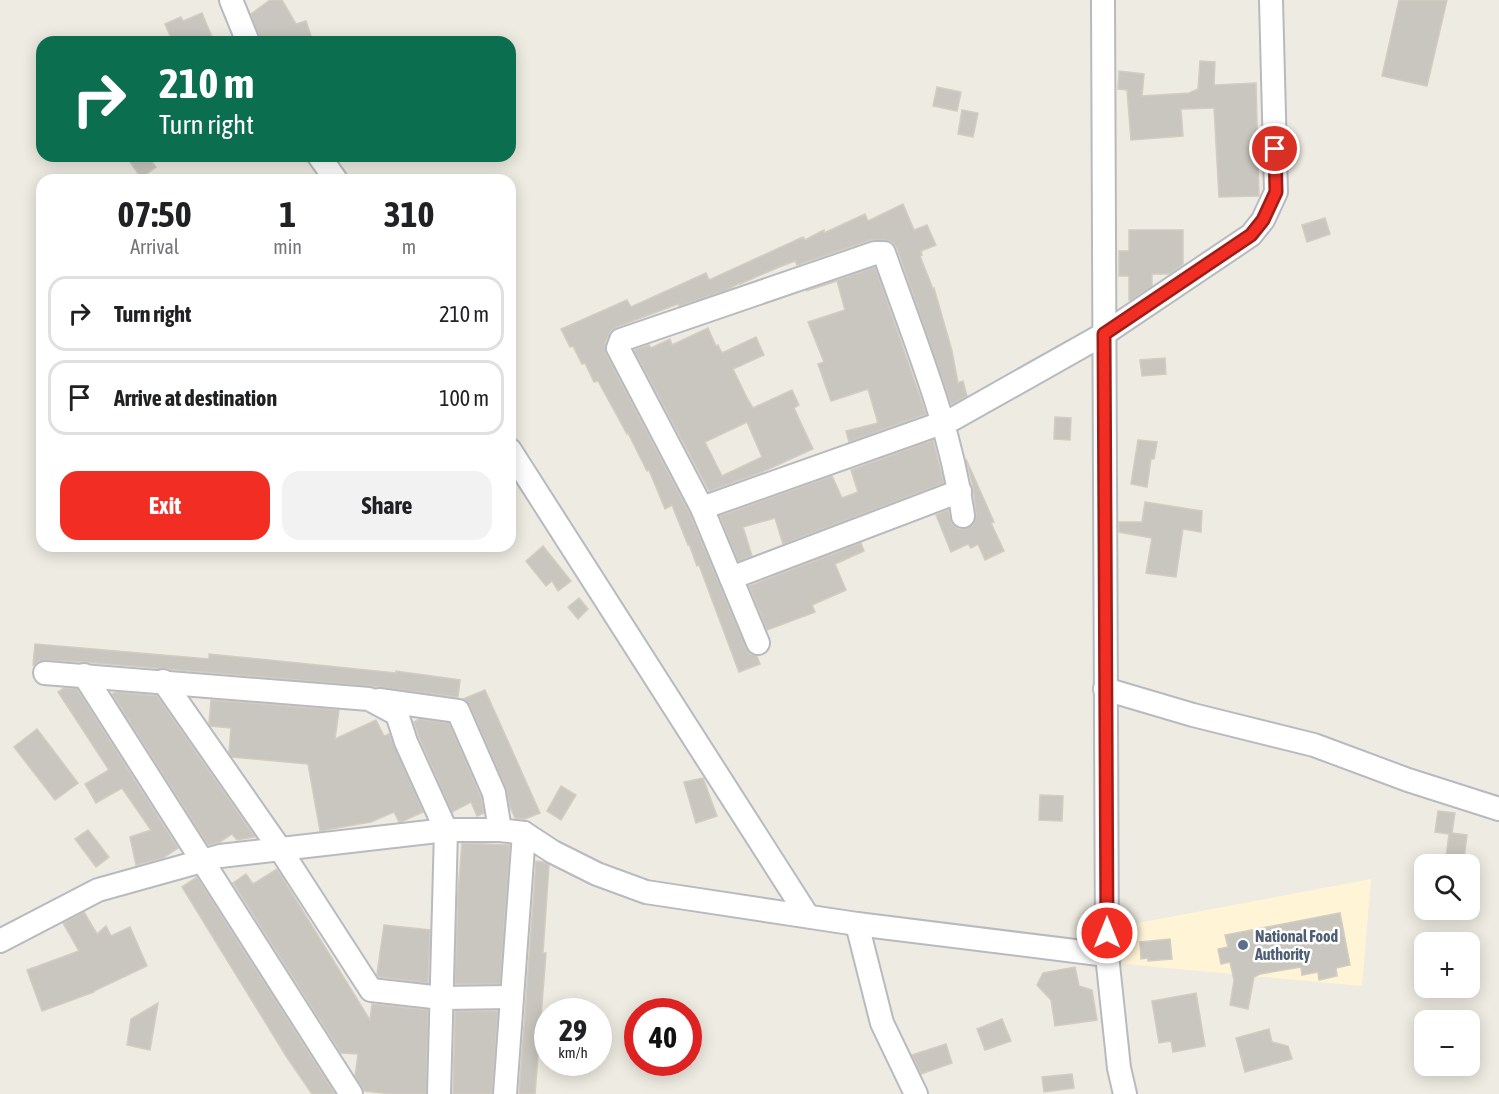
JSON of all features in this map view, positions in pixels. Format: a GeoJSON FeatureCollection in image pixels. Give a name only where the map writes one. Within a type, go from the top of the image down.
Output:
{"type":"FeatureCollection","features":[{"type":"Feature","properties":{"kind":"street"},"geometry":{"type":"LineString","coordinates":[[231,0],[246,36]]}},
{"type":"Feature","properties":{"kind":"street"},"geometry":{"type":"LineString","coordinates":[[1103,0],[1107,955],[1119,1068],[1125,1094]]}},
{"type":"Feature","properties":{"kind":"street"},"geometry":{"type":"LineString","coordinates":[[702,508],[953,419],[1104,334],[1251,235],[1263,220],[1276,192],[1271,0]]}},
{"type":"Feature","properties":{"kind":"street"},"geometry":{"type":"LineString","coordinates":[[758,643],[702,508],[618,348],[621,340],[875,253],[884,253],[942,423],[960,490],[963,516]]}},
{"type":"Feature","properties":{"kind":"street"},"geometry":{"type":"LineString","coordinates":[[516,459],[807,915]]}},
{"type":"Feature","properties":{"kind":"street"},"geometry":{"type":"LineString","coordinates":[[730,578],[960,490]]}},
{"type":"Feature","properties":{"kind":"street"},"geometry":{"type":"LineString","coordinates":[[45,673],[369,699],[458,711],[494,793],[500,830]]}},
{"type":"Feature","properties":{"kind":"street"},"geometry":{"type":"LineString","coordinates":[[84,675],[351,1094]]}},
{"type":"Feature","properties":{"kind":"street"},"geometry":{"type":"LineString","coordinates":[[163,681],[280,849],[371,990],[442,998],[512,997]]}},
{"type":"Feature","properties":{"kind":"street"},"geometry":{"type":"LineString","coordinates":[[188,717],[198,684]]}},
{"type":"Feature","properties":{"kind":"street"},"geometry":{"type":"LineString","coordinates":[[1105,689],[1193,715],[1314,745],[1408,780],[1499,809]]}},
{"type":"Feature","properties":{"kind":"street"},"geometry":{"type":"LineString","coordinates":[[369,699],[397,714],[406,742],[446,830],[439,1094]]}},
{"type":"Feature","properties":{"kind":"street"},"geometry":{"type":"LineString","coordinates":[[0,941],[98,890],[220,856],[446,830],[500,830],[524,833],[553,852],[597,874],[646,892],[857,924],[1107,955]]}},
{"type":"Feature","properties":{"kind":"street"},"geometry":{"type":"LineString","coordinates":[[505,1094],[524,833]]}},
{"type":"Feature","properties":{"kind":"street"},"geometry":{"type":"LineString","coordinates":[[857,924],[882,1023],[916,1094]]}},
{"type":"Feature","properties":{"kind":"shaded area","name":"National Food Authority"},"geometry":{"type":"Polygon","coordinates":[[[1371,879],[1362,986],[1123,964],[1117,927],[1371,879]]]}},
{"type":"Feature","properties":{"kind":"building"},"geometry":{"type":"Polygon","coordinates":[[[270,0],[282,0],[296,24],[306,21],[311,36],[259,36],[251,14],[270,0]]]}},
{"type":"Feature","properties":{"kind":"building"},"geometry":{"type":"Polygon","coordinates":[[[1399,0],[1447,0],[1427,86],[1382,76],[1399,0]]]}},
{"type":"Feature","properties":{"kind":"building"},"geometry":{"type":"Polygon","coordinates":[[[202,13],[212,36],[170,36],[165,24],[181,17],[183,21],[202,13]]]}},
{"type":"Feature","properties":{"kind":"building"},"geometry":{"type":"Polygon","coordinates":[[[1200,61],[1215,62],[1214,85],[1256,83],[1259,196],[1219,197],[1214,108],[1181,109],[1183,136],[1131,140],[1127,90],[1118,89],[1119,71],[1144,74],[1142,96],[1189,93],[1198,89],[1200,61]]]}},
{"type":"Feature","properties":{"kind":"building"},"geometry":{"type":"Polygon","coordinates":[[[937,87],[961,92],[957,111],[933,106],[937,87]]]}},
{"type":"Feature","properties":{"kind":"building"},"geometry":{"type":"Polygon","coordinates":[[[962,110],[978,113],[973,137],[958,134],[962,110]]]}},
{"type":"Feature","properties":{"kind":"building"},"geometry":{"type":"Polygon","coordinates":[[[130,162],[152,162],[156,167],[146,174],[138,174],[130,162]]]}},
{"type":"Feature","properties":{"kind":"building"},"geometry":{"type":"Polygon","coordinates":[[[903,204],[914,230],[927,225],[936,245],[921,251],[920,256],[934,288],[952,351],[958,383],[963,381],[967,396],[954,403],[951,404],[897,248],[892,242],[885,240],[871,240],[797,265],[795,261],[724,291],[679,306],[678,304],[617,327],[611,331],[605,343],[606,354],[690,514],[746,648],[750,654],[757,656],[760,664],[739,672],[699,565],[697,566],[672,505],[665,509],[649,470],[647,471],[598,381],[594,382],[585,363],[582,364],[573,346],[570,347],[561,329],[627,300],[631,307],[706,273],[709,280],[803,237],[805,240],[824,230],[824,233],[865,214],[868,221],[903,204]]]}},
{"type":"Feature","properties":{"kind":"building"},"geometry":{"type":"Polygon","coordinates":[[[1325,218],[1330,234],[1307,242],[1302,225],[1325,218]]]}},
{"type":"Feature","properties":{"kind":"building"},"geometry":{"type":"Polygon","coordinates":[[[1129,230],[1183,230],[1183,264],[1169,274],[1152,274],[1152,286],[1131,300],[1129,300],[1129,276],[1119,276],[1119,251],[1129,251],[1129,230]]]}},
{"type":"Feature","properties":{"kind":"building"},"geometry":{"type":"Polygon","coordinates":[[[875,267],[926,414],[849,442],[846,431],[878,423],[868,389],[831,401],[818,364],[824,362],[808,322],[845,310],[837,281],[806,291],[875,267]]]}},
{"type":"Feature","properties":{"kind":"building"},"geometry":{"type":"Polygon","coordinates":[[[708,328],[716,346],[718,345],[722,353],[756,337],[764,355],[733,369],[747,398],[753,408],[792,390],[799,405],[794,408],[813,449],[762,472],[709,491],[634,350],[649,345],[651,348],[670,339],[672,345],[708,328]],[[747,422],[705,442],[722,476],[762,457],[747,422]]]}},
{"type":"Feature","properties":{"kind":"building"},"geometry":{"type":"Polygon","coordinates":[[[1165,358],[1166,374],[1142,376],[1140,360],[1165,358]]]}},
{"type":"Feature","properties":{"kind":"building"},"geometry":{"type":"Polygon","coordinates":[[[1055,417],[1071,418],[1070,440],[1054,439],[1055,417]]]}},
{"type":"Feature","properties":{"kind":"building"},"geometry":{"type":"Polygon","coordinates":[[[933,440],[944,483],[783,544],[775,518],[743,527],[752,556],[738,561],[720,516],[832,476],[842,498],[858,492],[851,470],[933,440]]]}},
{"type":"Feature","properties":{"kind":"building"},"geometry":{"type":"Polygon","coordinates":[[[1138,440],[1157,442],[1154,459],[1151,459],[1147,487],[1131,484],[1138,440]]]}},
{"type":"Feature","properties":{"kind":"building"},"geometry":{"type":"Polygon","coordinates":[[[966,459],[994,522],[991,523],[1004,551],[985,560],[978,544],[971,548],[968,544],[951,552],[936,515],[948,510],[952,524],[959,529],[972,526],[975,521],[973,487],[966,459]]]}},
{"type":"Feature","properties":{"kind":"building"},"geometry":{"type":"Polygon","coordinates":[[[1145,502],[1202,511],[1201,532],[1183,529],[1176,577],[1146,573],[1152,538],[1119,532],[1119,522],[1142,522],[1145,502]]]}},
{"type":"Feature","properties":{"kind":"building"},"geometry":{"type":"Polygon","coordinates":[[[861,543],[864,551],[835,564],[846,590],[812,605],[815,612],[767,630],[749,586],[861,543]]]}},
{"type":"Feature","properties":{"kind":"building"},"geometry":{"type":"Polygon","coordinates":[[[543,546],[571,581],[558,591],[552,581],[546,586],[526,561],[543,546]]]}},
{"type":"Feature","properties":{"kind":"building"},"geometry":{"type":"Polygon","coordinates":[[[579,598],[588,609],[578,619],[568,607],[579,598]]]}},
{"type":"Feature","properties":{"kind":"building"},"geometry":{"type":"Polygon","coordinates":[[[35,644],[209,659],[209,654],[396,673],[396,671],[460,680],[458,697],[370,686],[84,662],[45,660],[33,665],[35,644]]]}},
{"type":"Feature","properties":{"kind":"building"},"geometry":{"type":"Polygon","coordinates":[[[64,688],[77,689],[178,848],[163,858],[136,865],[130,837],[151,830],[122,788],[96,803],[85,784],[109,770],[58,692],[64,688]]]}},
{"type":"Feature","properties":{"kind":"building"},"geometry":{"type":"Polygon","coordinates":[[[485,690],[540,813],[525,819],[515,818],[506,788],[470,706],[463,699],[485,690]]]}},
{"type":"Feature","properties":{"kind":"building"},"geometry":{"type":"Polygon","coordinates":[[[116,692],[157,696],[255,837],[237,840],[232,834],[220,842],[208,845],[112,694],[116,692]]]}},
{"type":"Feature","properties":{"kind":"building"},"geometry":{"type":"Polygon","coordinates":[[[211,700],[339,710],[335,739],[376,720],[384,736],[389,734],[423,812],[399,822],[394,812],[371,822],[320,831],[308,764],[232,757],[229,752],[231,728],[210,726],[211,700]]]}},
{"type":"Feature","properties":{"kind":"building"},"geometry":{"type":"Polygon","coordinates":[[[419,719],[449,723],[481,797],[484,813],[477,816],[471,802],[452,812],[419,737],[414,722],[419,719]]]}},
{"type":"Feature","properties":{"kind":"building"},"geometry":{"type":"Polygon","coordinates":[[[37,729],[78,783],[55,800],[14,747],[37,729]]]}},
{"type":"Feature","properties":{"kind":"building"},"geometry":{"type":"Polygon","coordinates":[[[703,778],[717,816],[696,823],[684,782],[703,778]]]}},
{"type":"Feature","properties":{"kind":"building"},"geometry":{"type":"Polygon","coordinates":[[[561,786],[576,795],[561,820],[547,811],[561,786]]]}},
{"type":"Feature","properties":{"kind":"building"},"geometry":{"type":"Polygon","coordinates":[[[1040,795],[1063,796],[1062,821],[1039,820],[1040,795]]]}},
{"type":"Feature","properties":{"kind":"building"},"geometry":{"type":"Polygon","coordinates":[[[1438,811],[1455,813],[1452,833],[1467,835],[1465,854],[1446,854],[1449,834],[1435,832],[1438,811]]]}},
{"type":"Feature","properties":{"kind":"building"},"geometry":{"type":"Polygon","coordinates":[[[88,830],[109,857],[96,867],[75,839],[88,830]]]}},
{"type":"Feature","properties":{"kind":"building"},"geometry":{"type":"Polygon","coordinates":[[[462,843],[510,845],[500,984],[455,984],[462,843]]]}},
{"type":"Feature","properties":{"kind":"building"},"geometry":{"type":"Polygon","coordinates":[[[536,861],[549,865],[543,953],[546,953],[542,998],[534,998],[535,1094],[519,1094],[536,861]]]}},
{"type":"Feature","properties":{"kind":"building"},"geometry":{"type":"Polygon","coordinates":[[[277,869],[370,1020],[372,1004],[428,1010],[426,1094],[364,1091],[355,1076],[358,1054],[341,1053],[233,883],[246,874],[253,884],[277,869]]]}},
{"type":"Feature","properties":{"kind":"building"},"geometry":{"type":"Polygon","coordinates":[[[197,877],[335,1094],[312,1094],[286,1056],[182,887],[197,877]]]}},
{"type":"Feature","properties":{"kind":"building"},"geometry":{"type":"Polygon","coordinates":[[[84,912],[97,934],[106,926],[111,936],[130,927],[147,966],[94,992],[42,1011],[27,970],[79,951],[63,923],[84,912]]]}},
{"type":"Feature","properties":{"kind":"building"},"geometry":{"type":"Polygon","coordinates":[[[1340,913],[1350,965],[1336,968],[1337,976],[1319,980],[1318,972],[1302,975],[1301,967],[1260,974],[1254,977],[1248,1009],[1230,1005],[1234,980],[1230,962],[1221,964],[1218,949],[1228,947],[1225,935],[1340,913]]]}},
{"type":"Feature","properties":{"kind":"building"},"geometry":{"type":"Polygon","coordinates":[[[384,925],[430,930],[428,983],[379,977],[377,974],[384,925]]]}},
{"type":"Feature","properties":{"kind":"building"},"geometry":{"type":"Polygon","coordinates":[[[1170,939],[1172,959],[1148,961],[1148,958],[1141,959],[1140,942],[1170,939]]]}},
{"type":"Feature","properties":{"kind":"building"},"geometry":{"type":"Polygon","coordinates":[[[1075,967],[1079,986],[1092,990],[1097,1020],[1055,1026],[1051,1000],[1037,985],[1043,973],[1075,967]]]}},
{"type":"Feature","properties":{"kind":"building"},"geometry":{"type":"Polygon","coordinates":[[[1196,993],[1205,1046],[1173,1052],[1171,1041],[1159,1043],[1152,1001],[1196,993]]]}},
{"type":"Feature","properties":{"kind":"building"},"geometry":{"type":"Polygon","coordinates":[[[158,1003],[150,1050],[127,1045],[131,1019],[158,1003]]]}},
{"type":"Feature","properties":{"kind":"building"},"geometry":{"type":"Polygon","coordinates":[[[455,1011],[498,1011],[492,1094],[453,1094],[455,1011]]]}},
{"type":"Feature","properties":{"kind":"building"},"geometry":{"type":"Polygon","coordinates":[[[1002,1019],[1011,1041],[985,1050],[977,1029],[1002,1019]]]}},
{"type":"Feature","properties":{"kind":"building"},"geometry":{"type":"Polygon","coordinates":[[[1269,1029],[1272,1042],[1288,1046],[1292,1059],[1245,1072],[1236,1038],[1269,1029]]]}},
{"type":"Feature","properties":{"kind":"building"},"geometry":{"type":"Polygon","coordinates":[[[946,1044],[952,1063],[921,1074],[912,1055],[946,1044]]]}},
{"type":"Feature","properties":{"kind":"building"},"geometry":{"type":"Polygon","coordinates":[[[1072,1074],[1074,1088],[1044,1092],[1042,1077],[1072,1074]]]}},
{"type":"Feature","properties":{"kind":"place","name":"National Food Authority"},"geometry":{"type":"Point","coordinates":[1243,945]}},
{"type":"Feature","properties":{"kind":"route"},"geometry":{"type":"LineString","coordinates":[[1107,933],[1104,334],[1251,235],[1263,220],[1276,192],[1275,149]]}}]}
